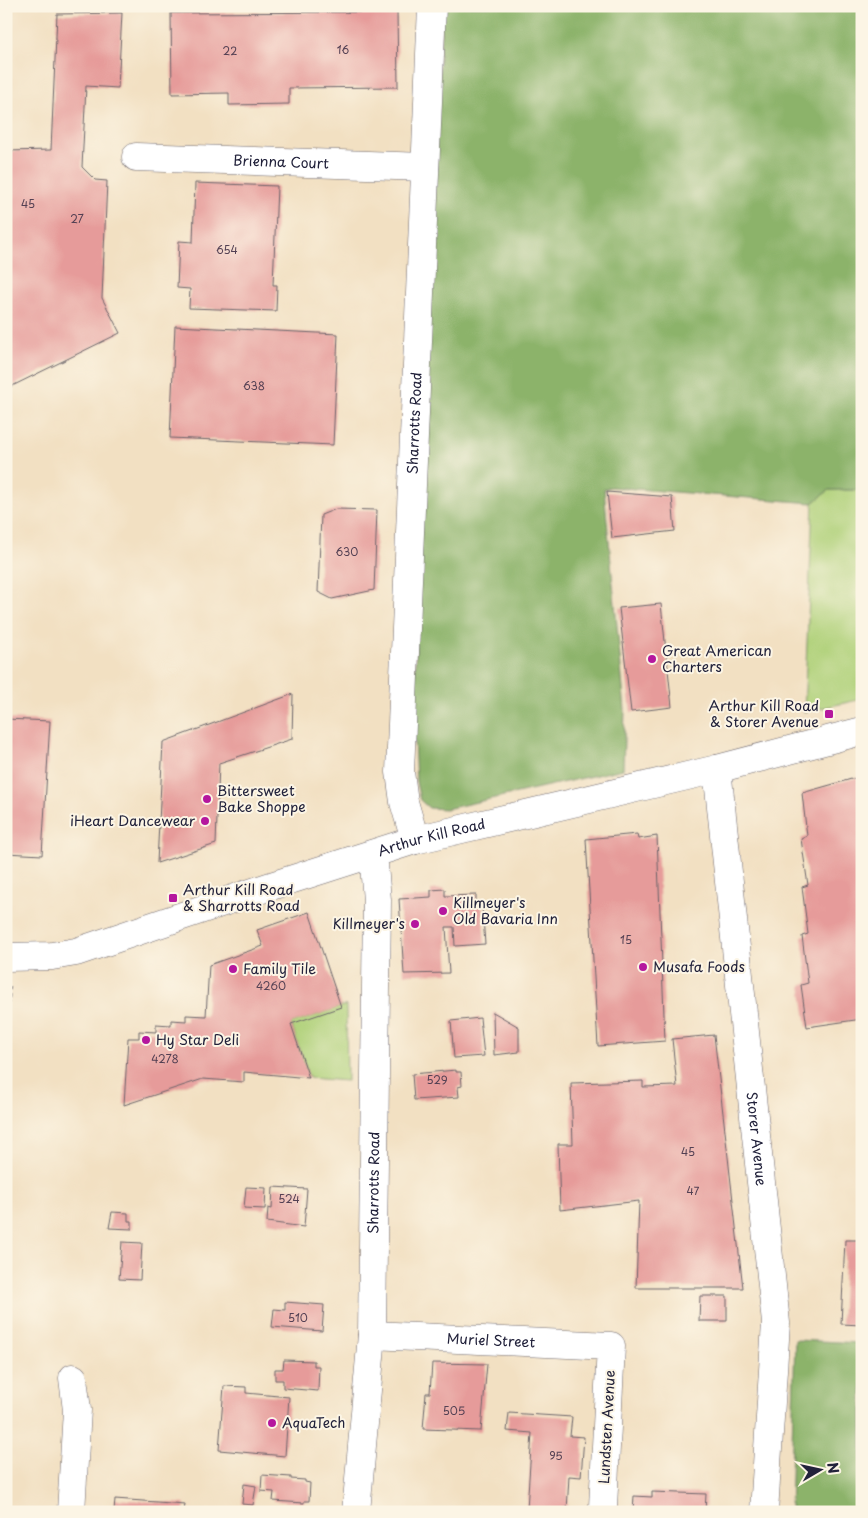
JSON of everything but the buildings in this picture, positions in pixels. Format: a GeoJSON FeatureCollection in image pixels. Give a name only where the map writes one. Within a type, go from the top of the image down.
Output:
{"type":"FeatureCollection","features":[{"type":"Feature","properties":{"kind":"street","name":"Sharrotts Road"},"geometry":{"type":"LineString","coordinates":[[415,840],[404,802],[400,772],[432,6]]}},
{"type":"Feature","properties":{"kind":"street","name":"Brienna Court"},"geometry":{"type":"LineString","coordinates":[[136,157],[425,167]]}},
{"type":"Feature","properties":{"kind":"street","name":"Arthur Kill Road"},"geometry":{"type":"LineString","coordinates":[[8,970],[52,956],[76,952],[415,840],[717,768],[862,731]]}},
{"type":"Feature","properties":{"kind":"street","name":"Storer Avenue"},"geometry":{"type":"LineString","coordinates":[[717,768],[776,1323],[764,1512]]}},
{"type":"Feature","properties":{"kind":"street","name":"Sharrotts Road"},"geometry":{"type":"LineString","coordinates":[[356,1512],[372,1335],[377,900],[373,854]]}},
{"type":"Feature","properties":{"kind":"street","name":"Muriel Street"},"geometry":{"type":"LineString","coordinates":[[372,1335],[611,1346]]}},
{"type":"Feature","properties":{"kind":"street","name":"Lundsten Avenue"},"geometry":{"type":"LineString","coordinates":[[603,1507],[611,1346]]}},
{"type":"Feature","properties":{"kind":"street"},"geometry":{"type":"LineString","coordinates":[[71,1512],[77,1410],[73,1378]]}},
{"type":"Feature","properties":{"kind":"path"},"geometry":{"type":"LineString","coordinates":[[6,1030],[8,970]]}},
{"type":"Feature","properties":{"kind":"green space"},"geometry":{"type":"Polygon","coordinates":[[[442,6],[862,6],[862,490],[829,490],[813,503],[611,487],[604,489],[625,710],[623,769],[446,809],[429,808],[420,800],[416,782],[413,717],[442,6]]]}},
{"type":"Feature","properties":{"kind":"green space"},"geometry":{"type":"Polygon","coordinates":[[[829,490],[862,490],[862,699],[804,712],[813,503],[829,490]]]}},
{"type":"Feature","properties":{"kind":"green space"},"geometry":{"type":"Polygon","coordinates":[[[346,1005],[347,1081],[309,1078],[291,1024],[346,1005]]]}},
{"type":"Feature","properties":{"kind":"green space"},"geometry":{"type":"Polygon","coordinates":[[[795,1340],[862,1343],[862,1512],[790,1512],[795,1340]]]}},
{"type":"Feature","properties":{"kind":"place","name":"Great American Charters"},"geometry":{"type":"Point","coordinates":[652,659]}},
{"type":"Feature","properties":{"kind":"place","name":"Arthur Kill Road & Storer Avenue"},"geometry":{"type":"Point","coordinates":[829,714]}},
{"type":"Feature","properties":{"kind":"place","name":"Bittersweet Bake Shoppe"},"geometry":{"type":"Point","coordinates":[207,799]}},
{"type":"Feature","properties":{"kind":"place","name":"iHeart Dancewear"},"geometry":{"type":"Point","coordinates":[205,821]}},
{"type":"Feature","properties":{"kind":"place","name":"Arthur Kill Road & Sharrotts Road"},"geometry":{"type":"Point","coordinates":[173,898]}},
{"type":"Feature","properties":{"kind":"place","name":"Killmeyer's Old Bavaria Inn"},"geometry":{"type":"Point","coordinates":[443,911]}},
{"type":"Feature","properties":{"kind":"place","name":"Killmeyer's"},"geometry":{"type":"Point","coordinates":[415,924]}},
{"type":"Feature","properties":{"kind":"place","name":"Musafa Foods"},"geometry":{"type":"Point","coordinates":[643,967]}},
{"type":"Feature","properties":{"kind":"place","name":"Family Tile"},"geometry":{"type":"Point","coordinates":[233,969]}},
{"type":"Feature","properties":{"kind":"place","name":"Hy Star Deli"},"geometry":{"type":"Point","coordinates":[146,1040]}},
{"type":"Feature","properties":{"kind":"place","name":"AquaTech"},"geometry":{"type":"Point","coordinates":[272,1423]}}]}
